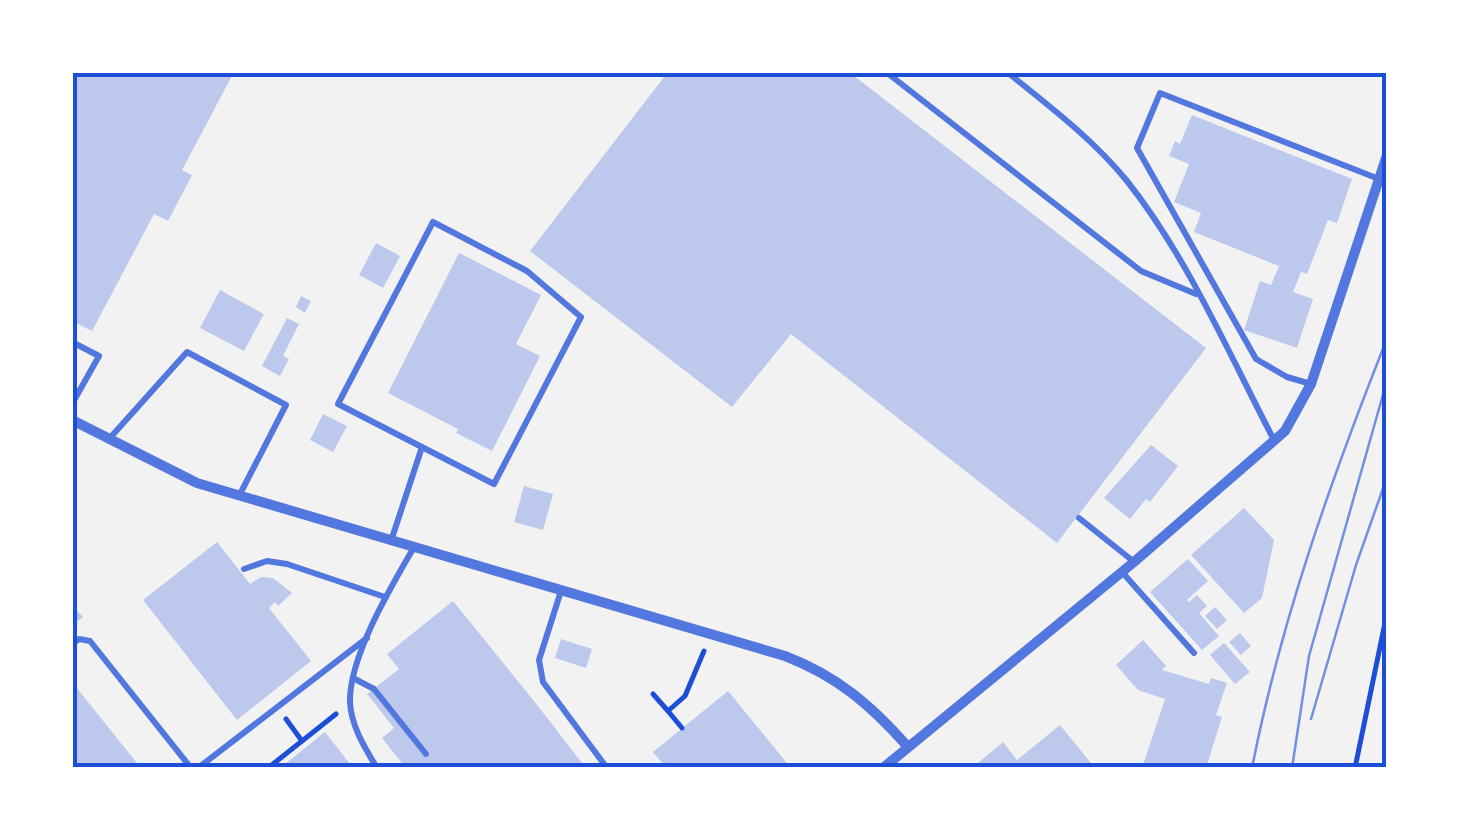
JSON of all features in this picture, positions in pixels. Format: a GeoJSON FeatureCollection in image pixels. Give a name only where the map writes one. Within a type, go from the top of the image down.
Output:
{"type":"FeatureCollection","features":[{"type":"Feature","properties":{"kind":"street"},"geometry":{"type":"LineString","coordinates":[[883,768],[1275,442],[1300,408],[1311,384],[1386,158]]}},
{"type":"Feature","properties":{"kind":"street"},"geometry":{"type":"LineString","coordinates":[[72,420],[198,483],[238,497],[785,656],[835,679],[874,709],[908,747]]}},
{"type":"Feature","properties":{"kind":"lane"},"geometry":{"type":"LineString","coordinates":[[886,72],[1141,271],[1197,294]]}},
{"type":"Feature","properties":{"kind":"lane"},"geometry":{"type":"LineString","coordinates":[[1007,72],[1092,144],[1124,178],[1156,222],[1275,442]]}},
{"type":"Feature","properties":{"kind":"lane"},"geometry":{"type":"LineString","coordinates":[[1311,384],[1287,377],[1256,360],[1137,148],[1160,93],[1380,179]]}},
{"type":"Feature","properties":{"kind":"lane"},"geometry":{"type":"LineString","coordinates":[[433,222],[527,271],[581,316],[494,484],[422,448],[338,404],[433,222]]}},
{"type":"Feature","properties":{"kind":"lane"},"geometry":{"type":"LineString","coordinates":[[72,342],[99,356],[72,404]]}},
{"type":"Feature","properties":{"kind":"lane"},"geometry":{"type":"LineString","coordinates":[[109,439],[188,352],[286,405],[238,497]]}},
{"type":"Feature","properties":{"kind":"lane"},"geometry":{"type":"LineString","coordinates":[[391,542],[422,448]]}},
{"type":"Feature","properties":{"kind":"lane"},"geometry":{"type":"LineString","coordinates":[[1079,518],[1134,562]]}},
{"type":"Feature","properties":{"kind":"lane"},"geometry":{"type":"LineString","coordinates":[[378,768],[356,728],[350,703],[353,678],[385,597],[413,548]]}},
{"type":"Feature","properties":{"kind":"lane"},"geometry":{"type":"LineString","coordinates":[[244,570],[267,561],[286,564],[385,597]]}},
{"type":"Feature","properties":{"kind":"lane"},"geometry":{"type":"LineString","coordinates":[[1122,572],[1194,653]]}},
{"type":"Feature","properties":{"kind":"lane"},"geometry":{"type":"LineString","coordinates":[[561,591],[539,660],[543,682],[607,768]]}},
{"type":"Feature","properties":{"kind":"lane"},"geometry":{"type":"LineString","coordinates":[[72,644],[79,639],[90,641],[195,768],[368,637]]}},
{"type":"Feature","properties":{"kind":"lane"},"geometry":{"type":"LineString","coordinates":[[353,678],[374,689],[426,754]]}},
{"type":"Feature","properties":{"kind":"path"},"geometry":{"type":"LineString","coordinates":[[1356,768],[1386,618]]}},
{"type":"Feature","properties":{"kind":"path"},"geometry":{"type":"LineString","coordinates":[[668,711],[685,696],[711,634]]}},
{"type":"Feature","properties":{"kind":"path"},"geometry":{"type":"LineString","coordinates":[[654,694],[682,728]]}},
{"type":"Feature","properties":{"kind":"path"},"geometry":{"type":"LineString","coordinates":[[268,768],[350,703]]}},
{"type":"Feature","properties":{"kind":"path"},"geometry":{"type":"LineString","coordinates":[[276,707],[302,741]]}},
{"type":"Feature","properties":{"kind":"building"},"geometry":{"type":"Polygon","coordinates":[[[72,72],[234,72],[182,170],[192,175],[168,221],[154,214],[92,331],[72,321],[72,72]]]}},
{"type":"Feature","properties":{"kind":"building"},"geometry":{"type":"Polygon","coordinates":[[[668,72],[849,72],[1206,348],[1057,543],[791,334],[732,407],[530,251],[668,72]]]}},
{"type":"Feature","properties":{"kind":"building"},"geometry":{"type":"Polygon","coordinates":[[[1192,115],[1352,179],[1337,223],[1328,220],[1307,274],[1301,272],[1293,292],[1313,299],[1297,348],[1244,330],[1260,281],[1271,285],[1279,266],[1194,232],[1201,213],[1174,202],[1189,164],[1169,156],[1175,141],[1180,144],[1192,115]]]}},
{"type":"Feature","properties":{"kind":"building"},"geometry":{"type":"Polygon","coordinates":[[[376,243],[400,256],[383,288],[359,275],[376,243]]]}},
{"type":"Feature","properties":{"kind":"building"},"geometry":{"type":"Polygon","coordinates":[[[459,253],[541,295],[516,344],[540,356],[492,451],[388,393],[459,253]]]}},
{"type":"Feature","properties":{"kind":"building"},"geometry":{"type":"Polygon","coordinates":[[[220,290],[264,314],[244,351],[200,328],[220,290]]]}},
{"type":"Feature","properties":{"kind":"building"},"geometry":{"type":"Polygon","coordinates":[[[301,296],[311,301],[305,313],[296,307],[301,296]]]}},
{"type":"Feature","properties":{"kind":"building"},"geometry":{"type":"Polygon","coordinates":[[[287,318],[299,324],[283,356],[289,359],[280,376],[262,366],[287,318]]]}},
{"type":"Feature","properties":{"kind":"building"},"geometry":{"type":"Polygon","coordinates":[[[323,414],[347,426],[333,452],[310,440],[323,414]]]}},
{"type":"Feature","properties":{"kind":"building"},"geometry":{"type":"Polygon","coordinates":[[[1151,445],[1178,466],[1150,502],[1146,499],[1130,519],[1104,498],[1151,445]]]}},
{"type":"Feature","properties":{"kind":"building"},"geometry":{"type":"Polygon","coordinates":[[[524,486],[553,494],[543,530],[514,522],[524,486]]]}},
{"type":"Feature","properties":{"kind":"building"},"geometry":{"type":"Polygon","coordinates":[[[1244,508],[1274,540],[1262,598],[1244,613],[1191,555],[1244,508]]]}},
{"type":"Feature","properties":{"kind":"building"},"geometry":{"type":"Polygon","coordinates":[[[217,542],[250,584],[261,577],[273,578],[292,593],[278,606],[275,602],[269,608],[311,661],[237,720],[143,600],[217,542]]]}},
{"type":"Feature","properties":{"kind":"building"},"geometry":{"type":"Polygon","coordinates":[[[1188,559],[1208,581],[1187,600],[1197,595],[1207,606],[1199,613],[1219,636],[1202,650],[1150,592],[1188,559]]]}},
{"type":"Feature","properties":{"kind":"building"},"geometry":{"type":"Polygon","coordinates":[[[453,601],[586,768],[406,768],[382,738],[394,728],[367,694],[399,669],[387,654],[453,601]]]}},
{"type":"Feature","properties":{"kind":"building"},"geometry":{"type":"Polygon","coordinates":[[[72,605],[83,617],[72,625],[72,605]]]}},
{"type":"Feature","properties":{"kind":"building"},"geometry":{"type":"Polygon","coordinates":[[[1215,607],[1227,620],[1217,629],[1205,616],[1215,607]]]}},
{"type":"Feature","properties":{"kind":"building"},"geometry":{"type":"Polygon","coordinates":[[[1240,633],[1251,646],[1241,655],[1229,642],[1240,633]]]}},
{"type":"Feature","properties":{"kind":"building"},"geometry":{"type":"Polygon","coordinates":[[[561,639],[592,649],[586,668],[555,658],[561,639]]]}},
{"type":"Feature","properties":{"kind":"building"},"geometry":{"type":"Polygon","coordinates":[[[1143,640],[1166,666],[1162,670],[1209,684],[1211,678],[1227,683],[1216,715],[1222,717],[1206,768],[1142,768],[1165,699],[1138,690],[1116,665],[1143,640]]]}},
{"type":"Feature","properties":{"kind":"building"},"geometry":{"type":"Polygon","coordinates":[[[1224,643],[1250,672],[1235,684],[1210,655],[1224,643]]]}},
{"type":"Feature","properties":{"kind":"building"},"geometry":{"type":"Polygon","coordinates":[[[72,682],[141,768],[72,768],[72,682]]]}},
{"type":"Feature","properties":{"kind":"building"},"geometry":{"type":"Polygon","coordinates":[[[728,691],[791,768],[666,768],[653,752],[728,691]]]}},
{"type":"Feature","properties":{"kind":"building"},"geometry":{"type":"Polygon","coordinates":[[[1060,725],[1095,768],[972,768],[1003,742],[1017,760],[1060,725]]]}},
{"type":"Feature","properties":{"kind":"building"},"geometry":{"type":"Polygon","coordinates":[[[325,732],[353,768],[280,768],[325,732]]]}},
{"type":"Feature","properties":{"kind":"tram line"},"geometry":{"type":"LineString","coordinates":[[1252,768],[1277,658],[1309,551],[1386,341]]}},
{"type":"Feature","properties":{"kind":"tram line"},"geometry":{"type":"LineString","coordinates":[[1292,768],[1309,656],[1386,384]]}},
{"type":"Feature","properties":{"kind":"tram line"},"geometry":{"type":"LineString","coordinates":[[1311,719],[1356,565],[1386,480]]}}]}
